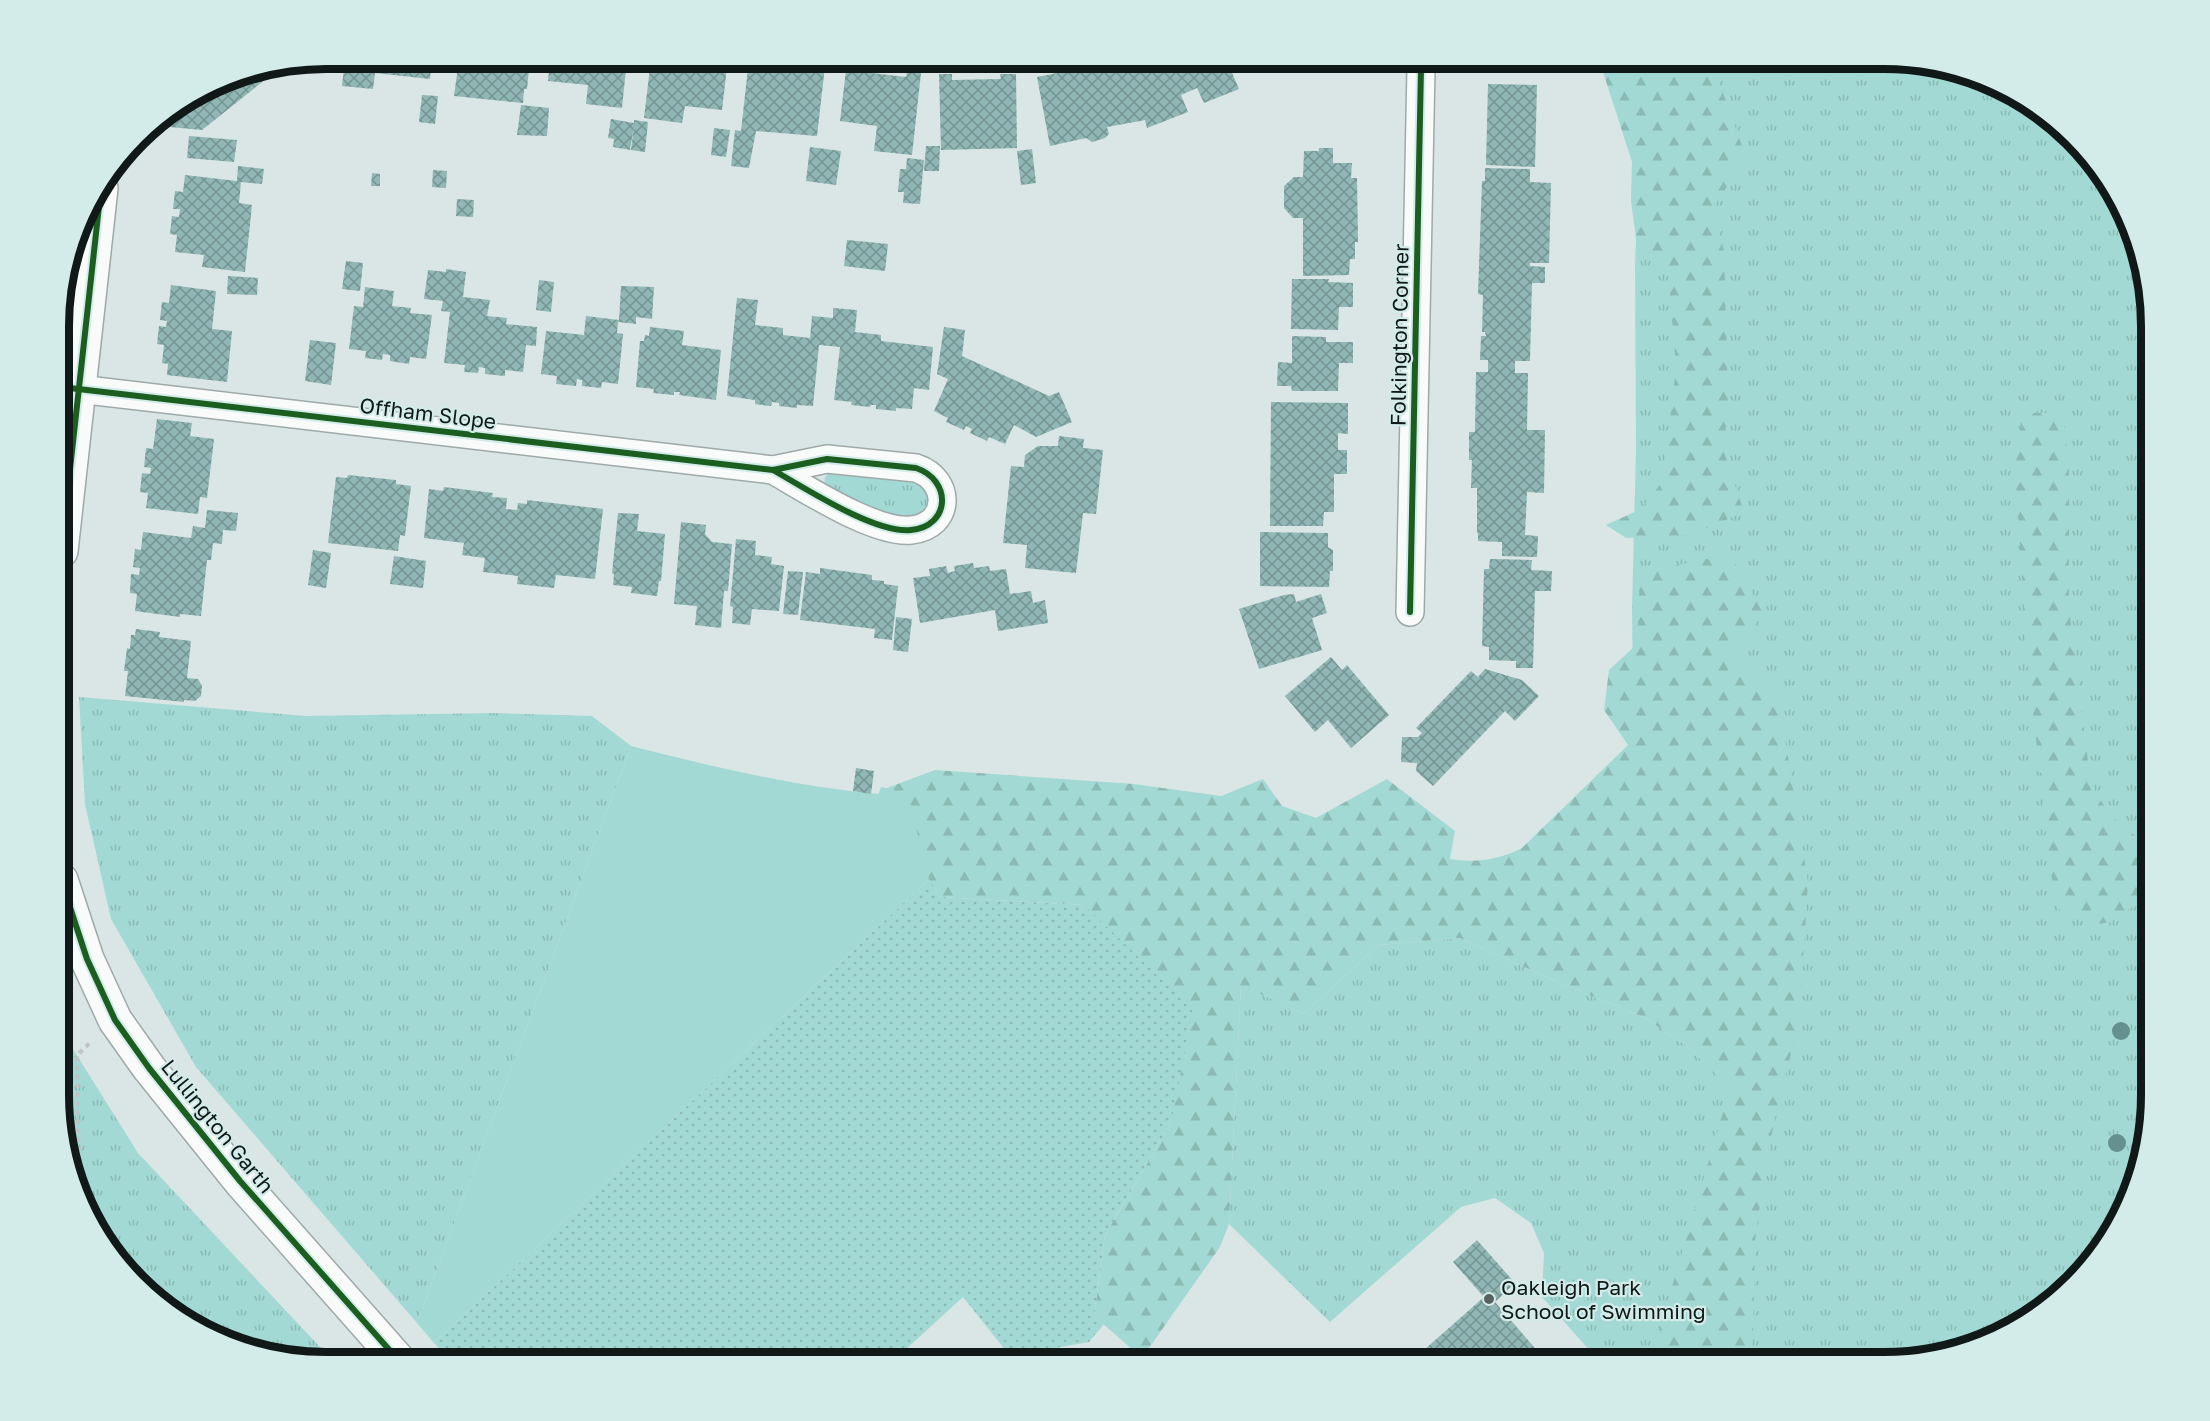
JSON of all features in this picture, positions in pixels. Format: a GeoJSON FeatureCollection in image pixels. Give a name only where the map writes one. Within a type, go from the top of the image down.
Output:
{"type":"FeatureCollection","features":[{"type":"Feature","properties":{"kind":"street","name":"Folkington Corner"},"geometry":{"type":"LineString","coordinates":[[1410,612],[1420,69]]}},
{"type":"Feature","properties":{"kind":"street"},"geometry":{"type":"LineString","coordinates":[[69,406],[98,206]]}},
{"type":"Feature","properties":{"kind":"street","name":"Offham Slope"},"geometry":{"type":"LineString","coordinates":[[70,388],[773,470],[827,459],[916,468],[935,479],[942,504],[939,514],[931,523],[923,527],[910,531],[884,528],[826,500],[773,470]]}},
{"type":"Feature","properties":{"kind":"street","name":"Lullington Garth"},"geometry":{"type":"LineString","coordinates":[[69,904],[87,959],[115,1020],[149,1068],[240,1181],[391,1352]]}},
{"type":"Feature","properties":{"kind":"path"},"geometry":{"type":"LineString","coordinates":[[79,1164],[77,1055],[115,1020]]}},
{"type":"Feature","properties":{"kind":"green space"},"geometry":{"type":"Polygon","coordinates":[[[1602,69],[1715,69],[1746,157],[1712,210],[1724,250],[1728,397],[1724,452],[1744,512],[1691,535],[1626,538],[1606,525],[1641,509],[1663,481],[1676,367],[1667,261],[1637,247],[1631,201],[1632,162],[1602,69]]]}},
{"type":"Feature","properties":{"kind":"green space"},"geometry":{"type":"Polygon","coordinates":[[[1640,69],[1918,71],[1951,78],[1998,95],[2027,112],[2054,133],[2088,169],[2107,197],[2115,212],[2132,259],[2139,292],[2141,326],[2141,1095],[2139,1129],[2132,1162],[2115,1209],[2098,1238],[2077,1265],[2041,1299],[2013,1318],[1998,1326],[1951,1343],[1918,1350],[1884,1352],[1591,1352],[1542,1297],[1544,1253],[1531,1223],[1495,1198],[1461,1207],[1330,1322],[1229,1224],[1241,984],[1303,1014],[1379,945],[1460,938],[1645,1018],[1687,1046],[1731,1088],[1634,769],[1632,608],[1636,451],[1635,265],[1640,69]]]}},
{"type":"Feature","properties":{"kind":"green space"},"geometry":{"type":"Polygon","coordinates":[[[2034,413],[2062,413],[2069,464],[2069,609],[2091,785],[2110,815],[2141,841],[2141,900],[2111,922],[2098,924],[2058,909],[2051,873],[2028,667],[2015,471],[2021,421],[2034,413]]]}},
{"type":"Feature","properties":{"kind":"green space"},"geometry":{"type":"Polygon","coordinates":[[[829,473],[919,481],[929,494],[929,507],[916,518],[893,517],[833,492],[824,481],[829,473]]]}},
{"type":"Feature","properties":{"kind":"green space"},"geometry":{"type":"Polygon","coordinates":[[[1730,554],[1763,613],[1733,657],[1778,694],[1808,882],[1799,1025],[1780,1094],[1766,1162],[1755,1240],[1753,1342],[1749,1352],[1653,1352],[1730,1088],[1687,1046],[1645,1018],[1460,938],[1379,945],[1303,1014],[1241,985],[1229,1224],[1220,1247],[1146,1352],[1135,1352],[1094,1316],[1105,1235],[1171,1123],[1084,905],[940,897],[875,803],[881,787],[887,788],[935,770],[1134,784],[1221,796],[1263,779],[1282,806],[1316,818],[1387,779],[1455,831],[1450,859],[1469,861],[1496,858],[1522,848],[1628,745],[1604,710],[1609,670],[1637,644],[1640,573],[1730,554]]]}},
{"type":"Feature","properties":{"kind":"green space"},"geometry":{"type":"Polygon","coordinates":[[[79,697],[306,716],[496,713],[592,716],[631,746],[417,1323],[196,1067],[111,919],[85,804],[79,697]]]}},
{"type":"Feature","properties":{"kind":"green space"},"geometry":{"type":"Polygon","coordinates":[[[631,746],[734,771],[802,784],[908,796],[929,879],[434,1343],[417,1323],[631,746]]]}},
{"type":"Feature","properties":{"kind":"green space"},"geometry":{"type":"Polygon","coordinates":[[[929,879],[940,897],[1084,905],[1193,1009],[1171,1123],[1105,1235],[1094,1316],[1104,1324],[1089,1342],[1033,1352],[1007,1352],[963,1297],[903,1352],[443,1352],[434,1343],[929,879]]]}},
{"type":"Feature","properties":{"kind":"green space"},"geometry":{"type":"Polygon","coordinates":[[[69,1043],[138,1153],[325,1352],[276,1347],[212,1326],[169,1299],[144,1277],[122,1252],[95,1209],[78,1162],[71,1129],[69,1043]]]}},
{"type":"Feature","properties":{"kind":"building"},"geometry":{"type":"Polygon","coordinates":[[[344,69],[431,69],[430,79],[375,73],[373,89],[342,86],[344,69]]]}},
{"type":"Feature","properties":{"kind":"building"},"geometry":{"type":"Polygon","coordinates":[[[458,69],[529,69],[523,103],[454,96],[458,69]]]}},
{"type":"Feature","properties":{"kind":"building"},"geometry":{"type":"Polygon","coordinates":[[[549,69],[626,69],[622,108],[586,104],[588,85],[548,81],[549,69]]]}},
{"type":"Feature","properties":{"kind":"building"},"geometry":{"type":"Polygon","coordinates":[[[650,69],[727,69],[722,110],[685,106],[682,123],[644,118],[650,69]]]}},
{"type":"Feature","properties":{"kind":"building"},"geometry":{"type":"Polygon","coordinates":[[[748,69],[825,69],[817,136],[756,131],[749,168],[731,166],[735,130],[741,131],[748,69]]]}},
{"type":"Feature","properties":{"kind":"building"},"geometry":{"type":"Polygon","coordinates":[[[1078,69],[1230,69],[1239,89],[1204,103],[1197,88],[1181,95],[1188,112],[1147,128],[1145,120],[1107,127],[1109,134],[1105,138],[1092,142],[1086,138],[1050,146],[1037,77],[1078,69]]]}},
{"type":"Feature","properties":{"kind":"building"},"geometry":{"type":"Polygon","coordinates":[[[846,70],[906,77],[907,72],[921,73],[912,155],[874,151],[877,126],[840,121],[846,70]]]}},
{"type":"Feature","properties":{"kind":"building"},"geometry":{"type":"Polygon","coordinates":[[[939,74],[952,74],[952,80],[1001,79],[1000,74],[1016,74],[1017,148],[941,150],[939,74]]]}},
{"type":"Feature","properties":{"kind":"building"},"geometry":{"type":"Polygon","coordinates":[[[271,75],[202,130],[170,127],[171,121],[212,95],[271,75]]]}},
{"type":"Feature","properties":{"kind":"building"},"geometry":{"type":"Polygon","coordinates":[[[1488,84],[1537,85],[1535,167],[1486,165],[1488,84]]]}},
{"type":"Feature","properties":{"kind":"building"},"geometry":{"type":"Polygon","coordinates":[[[422,95],[438,96],[435,124],[419,122],[422,95]]]}},
{"type":"Feature","properties":{"kind":"building"},"geometry":{"type":"Polygon","coordinates":[[[521,105],[549,108],[547,136],[517,135],[521,105]]]}},
{"type":"Feature","properties":{"kind":"building"},"geometry":{"type":"Polygon","coordinates":[[[611,119],[634,123],[634,120],[648,122],[645,152],[631,150],[634,126],[630,150],[613,147],[614,139],[608,138],[611,119]]]}},
{"type":"Feature","properties":{"kind":"building"},"geometry":{"type":"Polygon","coordinates":[[[714,128],[730,130],[726,157],[711,155],[714,128]]]}},
{"type":"Feature","properties":{"kind":"building"},"geometry":{"type":"Polygon","coordinates":[[[189,136],[237,140],[234,162],[187,158],[189,136]]]}},
{"type":"Feature","properties":{"kind":"building"},"geometry":{"type":"Polygon","coordinates":[[[926,146],[940,146],[939,171],[924,171],[926,146]]]}},
{"type":"Feature","properties":{"kind":"building"},"geometry":{"type":"Polygon","coordinates":[[[810,147],[841,151],[836,185],[806,181],[810,147]]]}},
{"type":"Feature","properties":{"kind":"building"},"geometry":{"type":"Polygon","coordinates":[[[1319,148],[1333,148],[1333,163],[1352,163],[1351,178],[1357,178],[1358,242],[1355,242],[1355,259],[1350,259],[1349,275],[1303,276],[1303,218],[1293,218],[1284,208],[1284,186],[1294,177],[1303,177],[1304,151],[1319,151],[1319,148]]]}},
{"type":"Feature","properties":{"kind":"building"},"geometry":{"type":"Polygon","coordinates":[[[1032,149],[1036,183],[1021,185],[1017,151],[1032,149]]]}},
{"type":"Feature","properties":{"kind":"building"},"geometry":{"type":"Polygon","coordinates":[[[907,158],[924,160],[920,204],[903,203],[904,192],[898,192],[900,169],[906,169],[907,158]]]}},
{"type":"Feature","properties":{"kind":"building"},"geometry":{"type":"Polygon","coordinates":[[[238,166],[264,169],[262,184],[241,182],[239,203],[252,205],[245,272],[202,267],[204,255],[175,252],[177,235],[170,234],[172,216],[179,217],[180,209],[173,209],[175,191],[183,192],[185,175],[237,181],[238,166]]]}},
{"type":"Feature","properties":{"kind":"building"},"geometry":{"type":"Polygon","coordinates":[[[1485,168],[1530,169],[1530,182],[1551,183],[1549,263],[1530,263],[1530,266],[1545,267],[1545,283],[1532,283],[1530,361],[1515,361],[1515,373],[1528,373],[1527,430],[1545,430],[1544,493],[1527,492],[1525,535],[1538,536],[1537,557],[1502,556],[1502,542],[1478,541],[1477,488],[1471,488],[1472,460],[1469,460],[1469,432],[1475,432],[1476,372],[1488,372],[1488,360],[1480,360],[1481,336],[1486,336],[1485,332],[1482,332],[1483,295],[1478,294],[1482,181],[1485,181],[1485,168]]]}},
{"type":"Feature","properties":{"kind":"building"},"geometry":{"type":"Polygon","coordinates":[[[433,170],[447,171],[446,188],[432,187],[433,170]]]}},
{"type":"Feature","properties":{"kind":"building"},"geometry":{"type":"Polygon","coordinates":[[[372,173],[380,174],[380,186],[371,186],[372,173]]]}},
{"type":"Feature","properties":{"kind":"building"},"geometry":{"type":"Polygon","coordinates":[[[457,199],[474,200],[473,217],[456,216],[457,199]]]}},
{"type":"Feature","properties":{"kind":"building"},"geometry":{"type":"Polygon","coordinates":[[[847,240],[888,244],[885,271],[844,266],[847,240]]]}},
{"type":"Feature","properties":{"kind":"building"},"geometry":{"type":"Polygon","coordinates":[[[346,261],[363,263],[360,291],[342,289],[346,261]]]}},
{"type":"Feature","properties":{"kind":"building"},"geometry":{"type":"Polygon","coordinates":[[[446,269],[466,272],[463,297],[490,300],[487,316],[507,318],[506,324],[537,327],[536,346],[526,345],[523,372],[505,370],[505,376],[485,374],[485,368],[479,367],[478,373],[464,372],[465,365],[444,363],[450,312],[441,311],[443,301],[424,299],[428,270],[446,272],[446,269]]]}},
{"type":"Feature","properties":{"kind":"building"},"geometry":{"type":"Polygon","coordinates":[[[228,276],[258,278],[257,295],[227,294],[228,276]]]}},
{"type":"Feature","properties":{"kind":"building"},"geometry":{"type":"Polygon","coordinates":[[[1292,279],[1329,279],[1328,282],[1353,283],[1353,307],[1339,307],[1338,330],[1291,329],[1292,279]]]}},
{"type":"Feature","properties":{"kind":"building"},"geometry":{"type":"Polygon","coordinates":[[[539,280],[554,282],[551,312],[536,310],[539,280]]]}},
{"type":"Feature","properties":{"kind":"building"},"geometry":{"type":"Polygon","coordinates":[[[171,285],[216,291],[212,329],[232,331],[227,382],[167,375],[168,364],[162,363],[164,345],[157,344],[159,326],[166,327],[167,321],[160,320],[162,302],[169,303],[171,285]]]}},
{"type":"Feature","properties":{"kind":"building"},"geometry":{"type":"Polygon","coordinates":[[[621,286],[654,287],[652,319],[636,317],[636,324],[618,322],[617,333],[623,334],[618,384],[602,382],[601,388],[582,386],[582,380],[577,379],[576,386],[556,384],[557,376],[541,374],[546,331],[584,335],[586,316],[619,320],[621,286]]]}},
{"type":"Feature","properties":{"kind":"building"},"geometry":{"type":"Polygon","coordinates":[[[365,287],[394,291],[392,306],[411,308],[410,313],[432,315],[426,359],[410,357],[409,364],[390,361],[390,355],[383,354],[382,360],[365,358],[366,351],[349,349],[354,306],[363,307],[365,287]]]}},
{"type":"Feature","properties":{"kind":"building"},"geometry":{"type":"Polygon","coordinates":[[[737,298],[758,300],[755,325],[783,328],[783,335],[810,338],[812,316],[833,318],[833,308],[857,310],[855,332],[881,335],[881,341],[933,347],[929,390],[914,388],[912,409],[896,408],[896,411],[876,409],[876,405],[870,407],[851,405],[852,402],[834,400],[840,347],[819,345],[813,406],[797,405],[797,408],[779,406],[779,403],[772,402],[771,406],[755,404],[755,400],[727,396],[737,298]]]}},
{"type":"Feature","properties":{"kind":"building"},"geometry":{"type":"Polygon","coordinates":[[[650,327],[684,331],[682,345],[721,350],[716,400],[679,395],[680,392],[674,392],[674,395],[653,393],[654,389],[636,387],[640,341],[644,341],[645,335],[649,336],[650,327]]]}},
{"type":"Feature","properties":{"kind":"building"},"geometry":{"type":"Polygon","coordinates":[[[944,327],[965,330],[962,356],[1049,396],[1059,392],[1072,422],[1036,437],[1014,425],[1005,444],[989,437],[987,441],[970,433],[972,429],[966,426],[964,430],[946,422],[948,418],[934,411],[948,379],[937,374],[944,327]]]}},
{"type":"Feature","properties":{"kind":"building"},"geometry":{"type":"Polygon","coordinates":[[[1292,336],[1326,337],[1326,342],[1353,342],[1353,363],[1339,363],[1338,391],[1292,391],[1291,386],[1277,386],[1278,362],[1292,363],[1292,336]]]}},
{"type":"Feature","properties":{"kind":"building"},"geometry":{"type":"Polygon","coordinates":[[[310,340],[336,343],[331,385],[305,381],[310,340]]]}},
{"type":"Feature","properties":{"kind":"building"},"geometry":{"type":"Polygon","coordinates":[[[1271,402],[1348,403],[1348,434],[1338,433],[1338,450],[1347,450],[1347,474],[1334,474],[1334,512],[1324,512],[1323,526],[1270,526],[1271,402]]]}},
{"type":"Feature","properties":{"kind":"building"},"geometry":{"type":"Polygon","coordinates":[[[157,419],[192,423],[190,436],[214,439],[207,498],[200,497],[198,514],[146,508],[148,493],[140,492],[142,473],[150,474],[151,468],[144,467],[146,448],[153,449],[157,419]]]}},
{"type":"Feature","properties":{"kind":"building"},"geometry":{"type":"Polygon","coordinates":[[[1059,436],[1084,439],[1083,448],[1103,450],[1096,514],[1083,513],[1076,573],[1025,568],[1027,545],[1003,543],[1011,466],[1024,467],[1025,455],[1038,446],[1058,446],[1059,436]]]}},
{"type":"Feature","properties":{"kind":"building"},"geometry":{"type":"Polygon","coordinates":[[[348,475],[396,480],[396,484],[411,486],[405,536],[400,535],[398,551],[328,543],[336,477],[347,478],[348,475]]]}},
{"type":"Feature","properties":{"kind":"building"},"geometry":{"type":"Polygon","coordinates":[[[444,487],[493,493],[492,497],[507,498],[506,509],[517,510],[518,503],[527,504],[527,500],[603,509],[595,579],[556,575],[554,588],[517,584],[518,576],[483,572],[485,558],[462,555],[464,543],[424,538],[429,489],[443,491],[444,487]]]}},
{"type":"Feature","properties":{"kind":"building"},"geometry":{"type":"Polygon","coordinates":[[[207,510],[238,513],[236,531],[223,530],[222,544],[213,543],[211,560],[207,560],[201,616],[180,614],[180,617],[135,611],[137,594],[130,593],[131,574],[139,575],[140,568],[133,567],[135,549],[141,550],[143,532],[191,538],[193,526],[205,528],[207,510]]]}},
{"type":"Feature","properties":{"kind":"building"},"geometry":{"type":"Polygon","coordinates":[[[618,513],[639,514],[637,531],[665,534],[661,581],[659,581],[657,596],[631,593],[632,587],[613,585],[614,574],[612,573],[618,513]]]}},
{"type":"Feature","properties":{"kind":"building"},"geometry":{"type":"Polygon","coordinates":[[[681,522],[706,525],[705,534],[712,542],[732,544],[728,591],[724,591],[721,628],[695,625],[697,606],[674,604],[681,522]]]}},
{"type":"Feature","properties":{"kind":"building"},"geometry":{"type":"Polygon","coordinates":[[[1260,532],[1328,533],[1328,547],[1333,550],[1333,571],[1330,571],[1329,587],[1260,586],[1260,532]]]}},
{"type":"Feature","properties":{"kind":"building"},"geometry":{"type":"Polygon","coordinates":[[[736,539],[756,541],[755,555],[772,557],[771,564],[784,566],[779,611],[752,609],[750,625],[732,623],[733,607],[730,606],[736,539]]]}},
{"type":"Feature","properties":{"kind":"building"},"geometry":{"type":"Polygon","coordinates":[[[313,550],[331,553],[326,588],[308,585],[313,550]]]}},
{"type":"Feature","properties":{"kind":"building"},"geometry":{"type":"Polygon","coordinates":[[[394,556],[426,561],[423,588],[390,584],[394,556]]]}},
{"type":"Feature","properties":{"kind":"building"},"geometry":{"type":"Polygon","coordinates":[[[1490,559],[1532,560],[1531,570],[1552,571],[1551,591],[1535,591],[1533,668],[1516,668],[1516,661],[1489,660],[1489,647],[1482,646],[1484,569],[1489,569],[1490,559]]]}},
{"type":"Feature","properties":{"kind":"building"},"geometry":{"type":"Polygon","coordinates":[[[973,563],[974,568],[989,566],[990,571],[1006,569],[1010,594],[1031,591],[1033,603],[1045,600],[1048,623],[998,631],[995,610],[920,623],[913,578],[930,576],[929,569],[946,566],[948,573],[955,571],[954,566],[973,563]]]}},
{"type":"Feature","properties":{"kind":"building"},"geometry":{"type":"Polygon","coordinates":[[[820,568],[872,575],[872,580],[898,586],[892,640],[874,638],[875,629],[800,620],[806,572],[820,574],[820,568]]]}},
{"type":"Feature","properties":{"kind":"building"},"geometry":{"type":"Polygon","coordinates":[[[788,571],[803,572],[798,615],[783,614],[788,571]]]}},
{"type":"Feature","properties":{"kind":"building"},"geometry":{"type":"Polygon","coordinates":[[[1294,594],[1296,602],[1321,594],[1327,613],[1312,618],[1322,650],[1259,669],[1239,609],[1294,594]]]}},
{"type":"Feature","properties":{"kind":"building"},"geometry":{"type":"Polygon","coordinates":[[[896,617],[912,619],[908,652],[893,650],[896,617]]]}},
{"type":"Feature","properties":{"kind":"building"},"geometry":{"type":"Polygon","coordinates":[[[136,629],[160,632],[159,637],[191,641],[187,678],[198,679],[202,686],[201,696],[195,701],[184,700],[184,702],[125,696],[128,671],[124,671],[127,648],[130,649],[131,635],[135,635],[136,629]]]}},
{"type":"Feature","properties":{"kind":"building"},"geometry":{"type":"Polygon","coordinates":[[[1331,657],[1342,670],[1347,665],[1389,715],[1351,748],[1328,720],[1315,732],[1285,696],[1331,657]]]}},
{"type":"Feature","properties":{"kind":"building"},"geometry":{"type":"Polygon","coordinates":[[[1485,669],[1522,680],[1539,696],[1515,721],[1505,711],[1433,786],[1416,771],[1417,763],[1401,762],[1402,737],[1418,737],[1422,733],[1416,728],[1471,671],[1478,677],[1485,669]]]}},
{"type":"Feature","properties":{"kind":"building"},"geometry":{"type":"Polygon","coordinates":[[[856,768],[874,771],[871,794],[853,791],[856,768]]]}},
{"type":"Feature","properties":{"kind":"building","name":"Oakleigh Park School of Swimming"},"geometry":{"type":"Polygon","coordinates":[[[1477,1240],[1515,1283],[1495,1302],[1538,1352],[1422,1352],[1484,1297],[1453,1262],[1477,1240]]]}},
{"type":"Feature","properties":{"kind":"cycle path"},"geometry":{"type":"LineString","coordinates":[[1410,612],[1421,69]]}},
{"type":"Feature","properties":{"kind":"cycle path"},"geometry":{"type":"LineString","coordinates":[[69,478],[99,204]]}},
{"type":"Feature","properties":{"kind":"cycle path"},"geometry":{"type":"LineString","coordinates":[[69,388],[773,470]]}},
{"type":"Feature","properties":{"kind":"cycle path"},"geometry":{"type":"LineString","coordinates":[[827,459],[916,468],[928,474],[936,482],[941,492],[940,512],[924,527],[911,530],[879,525],[840,508],[773,470],[827,459]]}},
{"type":"Feature","properties":{"kind":"cycle path"},"geometry":{"type":"LineString","coordinates":[[69,904],[87,959],[115,1020],[149,1068],[240,1181],[391,1352]]}},
{"type":"Feature","properties":{"kind":"place","name":"Oakleigh Park School of Swimming"},"geometry":{"type":"Point","coordinates":[1489,1299]}}]}
